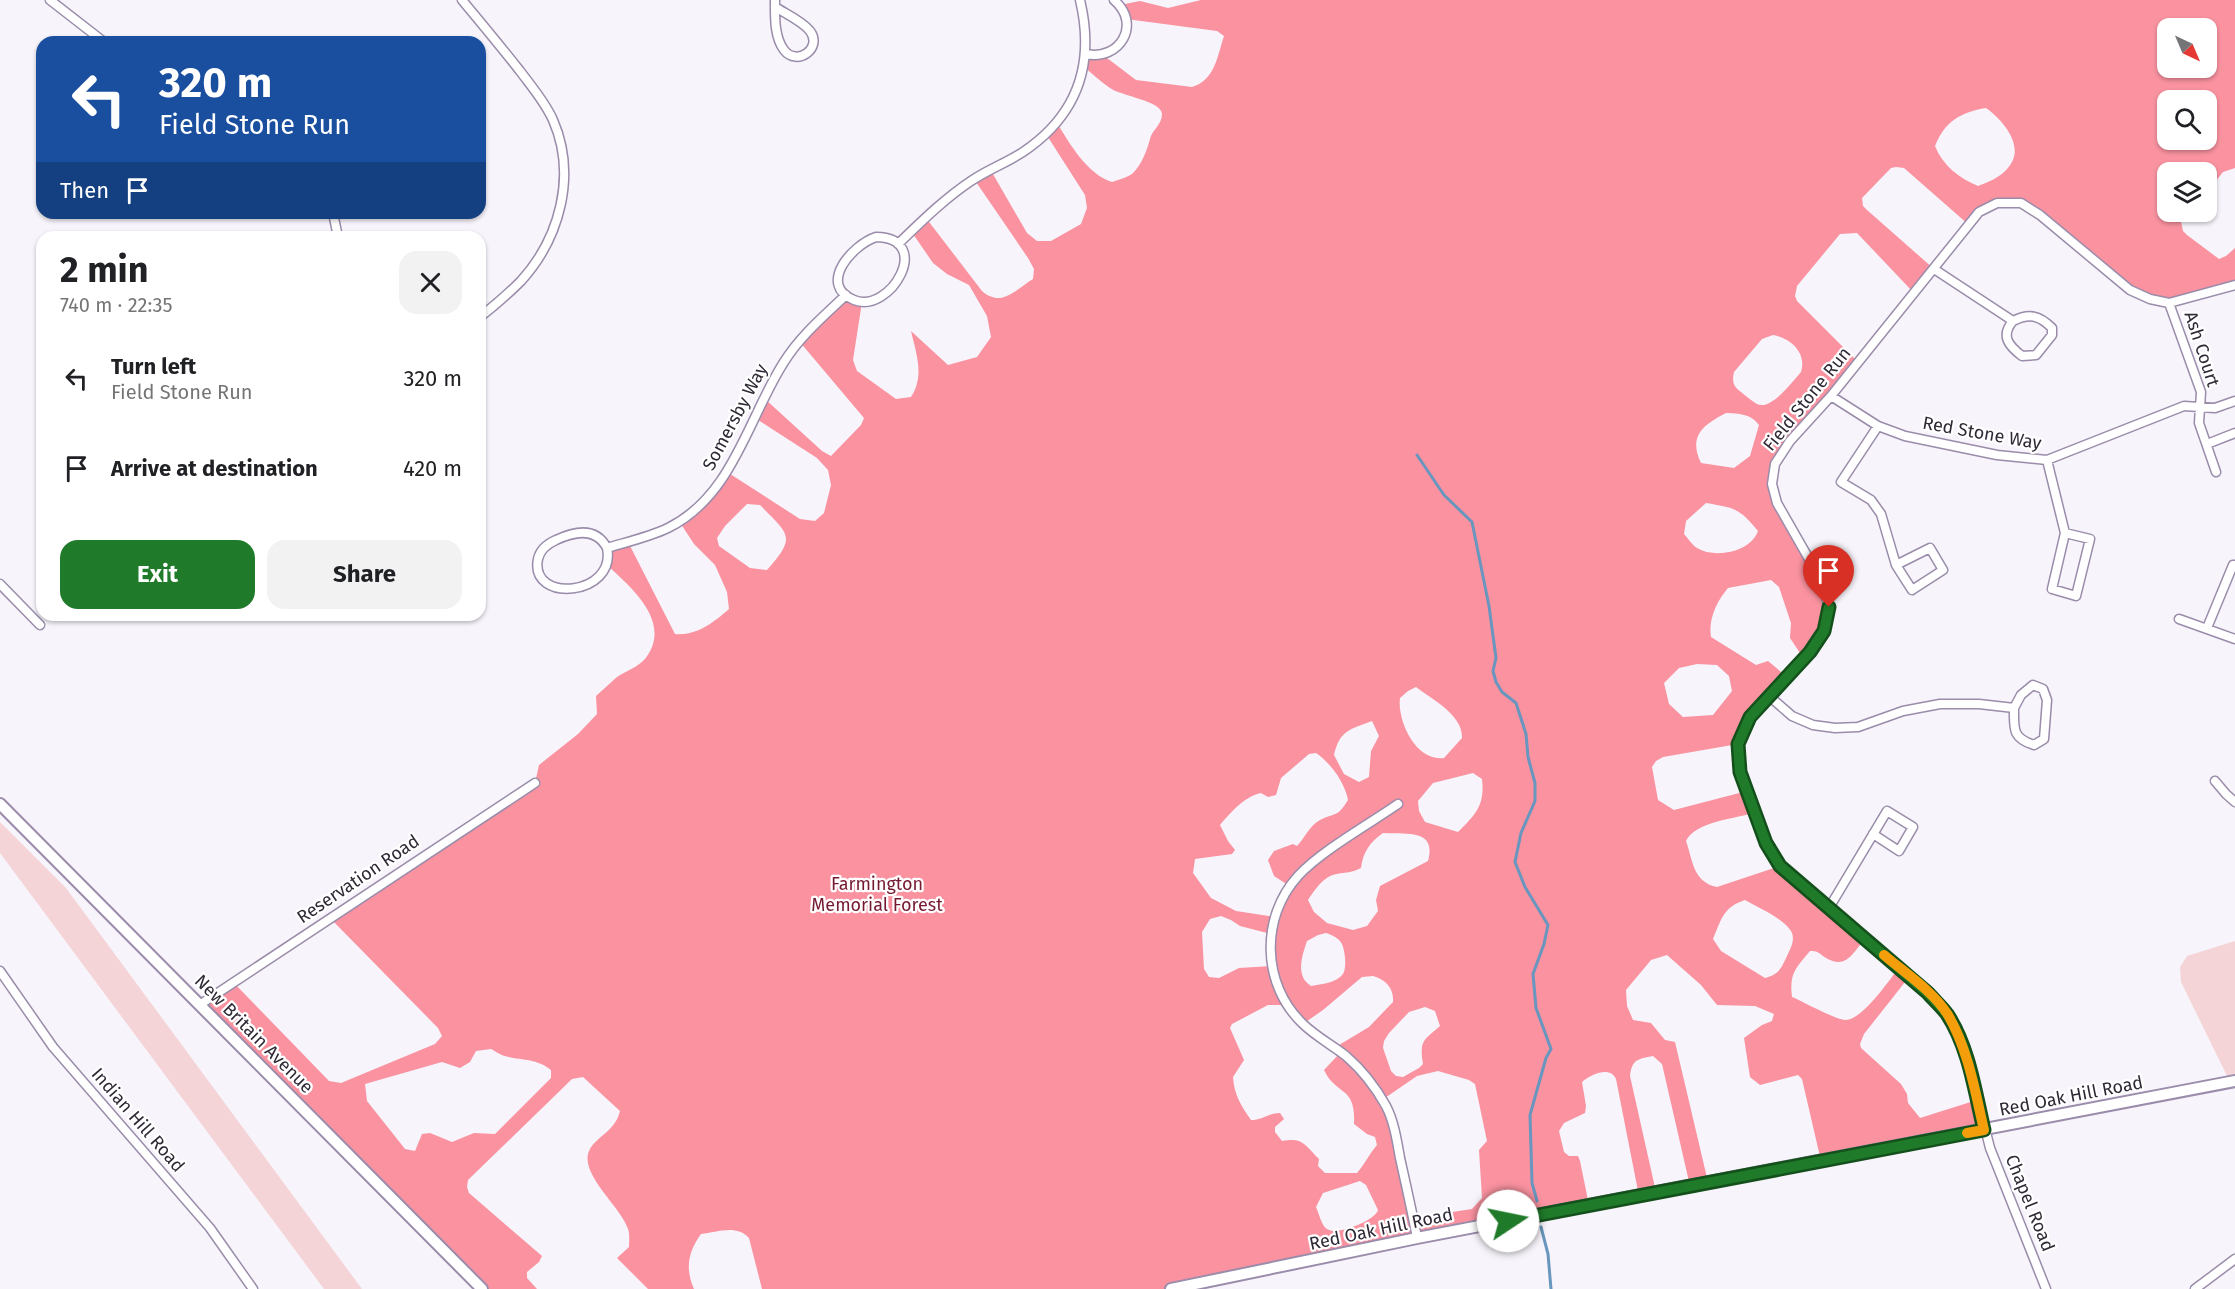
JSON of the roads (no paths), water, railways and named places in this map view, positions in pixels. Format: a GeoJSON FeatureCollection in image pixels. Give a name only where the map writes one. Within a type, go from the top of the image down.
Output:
{"type":"FeatureCollection","features":[{"type":"Feature","properties":{"kind":"street"},"geometry":{"type":"LineString","coordinates":[[50,0],[96,36]]}},
{"type":"Feature","properties":{"kind":"street"},"geometry":{"type":"LineString","coordinates":[[462,0],[540,97],[553,118],[561,140],[565,165],[564,188],[551,237],[521,280],[486,312]]}},
{"type":"Feature","properties":{"kind":"street"},"geometry":{"type":"LineString","coordinates":[[898,244],[957,191],[990,169],[1020,154],[1046,134],[1056,123],[1072,100],[1081,77],[1086,54],[1086,32],[1080,0]]}},
{"type":"Feature","properties":{"kind":"street"},"geometry":{"type":"LineString","coordinates":[[1086,54],[1103,55],[1113,51],[1120,44],[1127,24],[1125,14],[1114,0]]}},
{"type":"Feature","properties":{"kind":"street"},"geometry":{"type":"LineString","coordinates":[[775,4],[810,30],[813,45],[802,57],[791,56],[783,49],[776,26],[775,4]]}},
{"type":"Feature","properties":{"kind":"street","name":"Field Stone Run"},"geometry":{"type":"LineString","coordinates":[[1984,1130],[1972,1077],[1947,1014],[1928,993],[1780,866],[1766,843],[1740,772],[1738,744],[1750,717],[1810,652],[1824,631],[1829,607],[1821,580],[1777,503],[1772,484],[1775,464],[1790,441],[1831,396],[1979,212],[1997,203],[2021,203],[2040,215],[2130,290],[2150,299],[2169,303]]}},
{"type":"Feature","properties":{"kind":"street"},"geometry":{"type":"LineString","coordinates":[[876,237],[892,240],[898,244],[905,260],[901,277],[894,285],[870,302],[861,302],[846,295],[841,288],[839,273],[841,265],[853,252],[868,240],[876,237]]}},
{"type":"Feature","properties":{"kind":"street"},"geometry":{"type":"LineString","coordinates":[[1934,269],[2013,321]]}},
{"type":"Feature","properties":{"kind":"street"},"geometry":{"type":"LineString","coordinates":[[2169,303],[2235,285]]}},
{"type":"Feature","properties":{"kind":"street","name":"Somersby Way"},"geometry":{"type":"LineString","coordinates":[[607,548],[668,528],[694,512],[714,490],[731,465],[788,356],[799,341],[846,295]]}},
{"type":"Feature","properties":{"kind":"street","name":"Ash Court"},"geometry":{"type":"LineString","coordinates":[[2169,303],[2201,392],[2199,423],[2216,472]]}},
{"type":"Feature","properties":{"kind":"street"},"geometry":{"type":"LineString","coordinates":[[2031,315],[2042,318],[2052,328],[2052,335],[2036,355],[2022,356],[2007,344],[2006,334],[2013,321],[2031,315]]}},
{"type":"Feature","properties":{"kind":"street","name":"Red Stone Way"},"geometry":{"type":"LineString","coordinates":[[1831,396],[1878,426],[1905,436],[1997,455],[2047,460],[2184,406],[2215,408],[2235,401]]}},
{"type":"Feature","properties":{"kind":"street"},"geometry":{"type":"LineString","coordinates":[[1878,426],[1841,482],[1871,500],[1881,514],[1896,565],[1912,590],[1943,570],[1929,548],[1896,565]]}},
{"type":"Feature","properties":{"kind":"street"},"geometry":{"type":"LineString","coordinates":[[2207,444],[2235,433]]}},
{"type":"Feature","properties":{"kind":"street"},"geometry":{"type":"LineString","coordinates":[[2047,460],[2065,533],[2052,589],[2076,596],[2090,539],[2065,533]]}},
{"type":"Feature","properties":{"kind":"street"},"geometry":{"type":"LineString","coordinates":[[582,532],[590,533],[603,541],[607,548],[609,557],[603,574],[587,583],[568,589],[559,589],[550,586],[539,573],[538,565],[542,550],[547,544],[563,537],[582,532]]}},
{"type":"Feature","properties":{"kind":"street"},"geometry":{"type":"LineString","coordinates":[[2207,628],[2233,564],[2235,565]]}},
{"type":"Feature","properties":{"kind":"street"},"geometry":{"type":"LineString","coordinates":[[0,584],[36,621]]}},
{"type":"Feature","properties":{"kind":"street"},"geometry":{"type":"LineString","coordinates":[[2179,619],[2235,639]]}},
{"type":"Feature","properties":{"kind":"street"},"geometry":{"type":"LineString","coordinates":[[36,621],[40,625]]}},
{"type":"Feature","properties":{"kind":"street"},"geometry":{"type":"LineString","coordinates":[[2033,685],[2043,689],[2048,700],[2044,739],[2034,745],[2022,741],[2014,730],[2014,708],[2021,695],[2033,685]]}},
{"type":"Feature","properties":{"kind":"street"},"geometry":{"type":"LineString","coordinates":[[1769,696],[1792,716],[1813,725],[1835,728],[1858,727],[1903,711],[1940,704],[1979,704],[2014,708]]}},
{"type":"Feature","properties":{"kind":"street"},"geometry":{"type":"LineString","coordinates":[[2215,781],[2235,802]]}},
{"type":"Feature","properties":{"kind":"street","name":"Reservation Road"},"geometry":{"type":"LineString","coordinates":[[201,1004],[535,783]]}},
{"type":"Feature","properties":{"kind":"street","name":"New Britain Avenue"},"geometry":{"type":"LineString","coordinates":[[0,804],[482,1289]]}},
{"type":"Feature","properties":{"kind":"street"},"geometry":{"type":"LineString","coordinates":[[1398,804],[1321,856],[1298,876],[1283,899],[1272,927],[1270,951],[1275,981],[1285,1004],[1303,1024],[1348,1058],[1369,1081],[1387,1107],[1417,1238]]}},
{"type":"Feature","properties":{"kind":"street"},"geometry":{"type":"LineString","coordinates":[[1829,908],[1873,834],[1887,811],[1913,827],[1899,851],[1873,834]]}},
{"type":"Feature","properties":{"kind":"street","name":"Indian Hill Road"},"geometry":{"type":"LineString","coordinates":[[0,971],[53,1047],[210,1228],[253,1289]]}},
{"type":"Feature","properties":{"kind":"street","name":"Red Oak Hill Road"},"geometry":{"type":"LineString","coordinates":[[1171,1289],[1417,1238],[2235,1082]]}},
{"type":"Feature","properties":{"kind":"street","name":"Chapel Road"},"geometry":{"type":"LineString","coordinates":[[1984,1130],[2046,1289]]}},
{"type":"Feature","properties":{"kind":"street"},"geometry":{"type":"LineString","coordinates":[[2195,1289],[2235,1260]]}},
{"type":"Feature","properties":{"kind":"waterway"},"geometry":{"type":"LineString","coordinates":[[1417,455],[1444,495],[1472,522],[1489,606],[1496,658],[1493,671],[1502,692],[1516,703],[1526,734],[1528,757],[1535,783],[1535,801],[1521,833],[1515,862],[1525,887],[1548,925],[1533,974],[1536,1008],[1551,1049],[1546,1058],[1530,1115],[1532,1183],[1537,1201]]}},
{"type":"Feature","properties":{"kind":"waterway"},"geometry":{"type":"LineString","coordinates":[[1541,1227],[1548,1254],[1551,1289]]}},
{"type":"Feature","properties":{"kind":"park label","name":"Farmington Memorial Forest"},"geometry":{"type":"Point","coordinates":[877,894]}}]}
